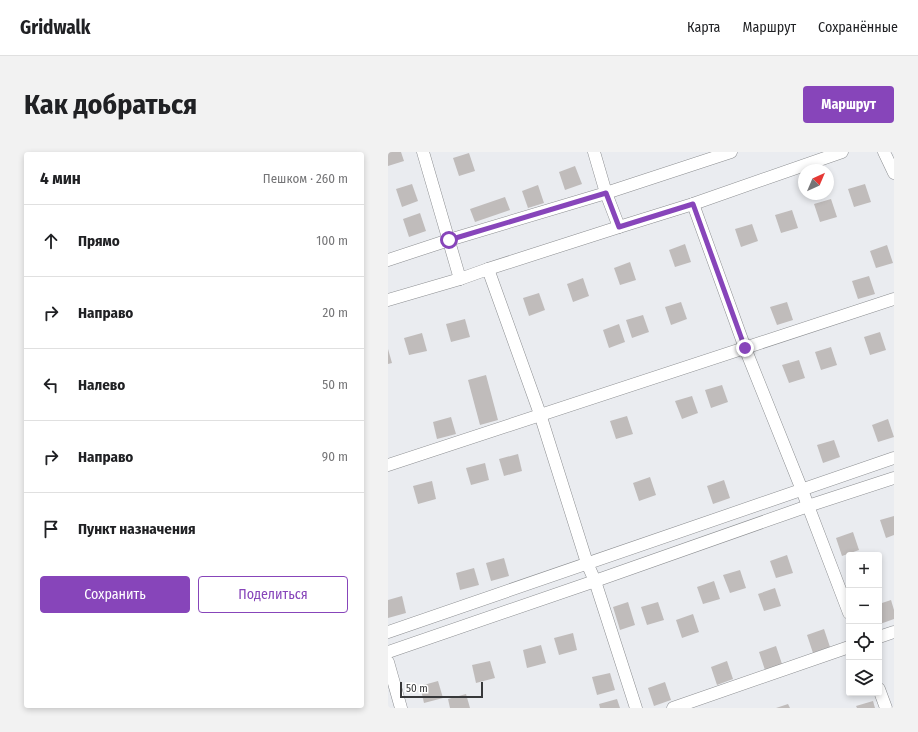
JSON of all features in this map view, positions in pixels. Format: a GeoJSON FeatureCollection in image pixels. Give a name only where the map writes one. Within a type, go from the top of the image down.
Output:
{"type":"FeatureCollection","features":[{"type":"Feature","properties":{"kind":"street"},"geometry":{"type":"LineString","coordinates":[[423,152],[460,279]]}},
{"type":"Feature","properties":{"kind":"street"},"geometry":{"type":"LineString","coordinates":[[594,152],[606,193],[619,227]]}},
{"type":"Feature","properties":{"kind":"street"},"geometry":{"type":"LineString","coordinates":[[388,260],[606,193],[731,152]]}},
{"type":"Feature","properties":{"kind":"street"},"geometry":{"type":"LineString","coordinates":[[388,300],[460,279],[693,204],[842,152]]}},
{"type":"Feature","properties":{"kind":"street"},"geometry":{"type":"LineString","coordinates":[[884,152],[894,173]]}},
{"type":"Feature","properties":{"kind":"street"},"geometry":{"type":"LineString","coordinates":[[693,204],[745,348],[846,605]]}},
{"type":"Feature","properties":{"kind":"street"},"geometry":{"type":"LineString","coordinates":[[488,269],[540,414],[586,563],[595,581],[636,708]]}},
{"type":"Feature","properties":{"kind":"street"},"geometry":{"type":"LineString","coordinates":[[388,465],[894,299]]}},
{"type":"Feature","properties":{"kind":"street"},"geometry":{"type":"LineString","coordinates":[[388,632],[894,458]]}},
{"type":"Feature","properties":{"kind":"street"},"geometry":{"type":"LineString","coordinates":[[388,652],[808,506],[894,478]]}},
{"type":"Feature","properties":{"kind":"street"},"geometry":{"type":"LineString","coordinates":[[882,636],[894,632]]}},
{"type":"Feature","properties":{"kind":"street"},"geometry":{"type":"LineString","coordinates":[[673,708],[846,648]]}},
{"type":"Feature","properties":{"kind":"street"},"geometry":{"type":"LineString","coordinates":[[388,662],[401,708]]}},
{"type":"Feature","properties":{"kind":"street"},"geometry":{"type":"LineString","coordinates":[[882,696],[886,708]]}},
{"type":"Feature","properties":{"kind":"building"},"geometry":{"type":"Polygon","coordinates":[[[388,152],[401,152],[404,161],[388,166],[388,152]]]}},
{"type":"Feature","properties":{"kind":"building"},"geometry":{"type":"Polygon","coordinates":[[[469,153],[475,171],[459,176],[453,158],[469,153]]]}},
{"type":"Feature","properties":{"kind":"building"},"geometry":{"type":"Polygon","coordinates":[[[575,166],[582,184],[565,190],[559,172],[575,166]]]}},
{"type":"Feature","properties":{"kind":"building"},"geometry":{"type":"Polygon","coordinates":[[[412,184],[418,201],[402,207],[396,189],[412,184]]]}},
{"type":"Feature","properties":{"kind":"building"},"geometry":{"type":"Polygon","coordinates":[[[865,184],[871,202],[854,207],[848,189],[865,184]]]}},
{"type":"Feature","properties":{"kind":"building"},"geometry":{"type":"Polygon","coordinates":[[[538,185],[544,203],[528,208],[522,191],[538,185]]]}},
{"type":"Feature","properties":{"kind":"building"},"geometry":{"type":"Polygon","coordinates":[[[505,197],[510,210],[475,222],[470,209],[505,197]]]}},
{"type":"Feature","properties":{"kind":"building"},"geometry":{"type":"Polygon","coordinates":[[[831,200],[837,217],[820,222],[814,204],[831,200]]]}},
{"type":"Feature","properties":{"kind":"building"},"geometry":{"type":"Polygon","coordinates":[[[792,210],[798,228],[781,233],[775,215],[792,210]]]}},
{"type":"Feature","properties":{"kind":"building"},"geometry":{"type":"Polygon","coordinates":[[[420,213],[426,231],[409,237],[403,219],[420,213]]]}},
{"type":"Feature","properties":{"kind":"building"},"geometry":{"type":"Polygon","coordinates":[[[752,224],[758,241],[741,247],[735,229],[752,224]]]}},
{"type":"Feature","properties":{"kind":"building"},"geometry":{"type":"Polygon","coordinates":[[[685,244],[691,262],[675,267],[669,250],[685,244]]]}},
{"type":"Feature","properties":{"kind":"building"},"geometry":{"type":"Polygon","coordinates":[[[887,245],[893,263],[876,268],[870,251],[887,245]]]}},
{"type":"Feature","properties":{"kind":"building"},"geometry":{"type":"Polygon","coordinates":[[[630,262],[636,280],[620,285],[614,268],[630,262]]]}},
{"type":"Feature","properties":{"kind":"building"},"geometry":{"type":"Polygon","coordinates":[[[869,276],[875,294],[858,299],[852,281],[869,276]]]}},
{"type":"Feature","properties":{"kind":"building"},"geometry":{"type":"Polygon","coordinates":[[[583,278],[589,296],[573,302],[567,284],[583,278]]]}},
{"type":"Feature","properties":{"kind":"building"},"geometry":{"type":"Polygon","coordinates":[[[539,293],[545,310],[529,316],[523,298],[539,293]]]}},
{"type":"Feature","properties":{"kind":"building"},"geometry":{"type":"Polygon","coordinates":[[[681,302],[687,319],[671,325],[665,307],[681,302]]]}},
{"type":"Feature","properties":{"kind":"building"},"geometry":{"type":"Polygon","coordinates":[[[787,302],[793,320],[777,325],[770,307],[787,302]]]}},
{"type":"Feature","properties":{"kind":"building"},"geometry":{"type":"Polygon","coordinates":[[[643,315],[649,332],[632,338],[626,320],[643,315]]]}},
{"type":"Feature","properties":{"kind":"building"},"geometry":{"type":"Polygon","coordinates":[[[465,319],[470,337],[451,342],[446,324],[465,319]]]}},
{"type":"Feature","properties":{"kind":"building"},"geometry":{"type":"Polygon","coordinates":[[[619,324],[625,342],[609,348],[603,330],[619,324]]]}},
{"type":"Feature","properties":{"kind":"building"},"geometry":{"type":"Polygon","coordinates":[[[880,332],[886,350],[870,355],[864,337],[880,332]]]}},
{"type":"Feature","properties":{"kind":"building"},"geometry":{"type":"Polygon","coordinates":[[[422,333],[427,351],[409,355],[404,338],[422,333]]]}},
{"type":"Feature","properties":{"kind":"building"},"geometry":{"type":"Polygon","coordinates":[[[831,347],[837,365],[821,370],[815,352],[831,347]]]}},
{"type":"Feature","properties":{"kind":"building"},"geometry":{"type":"Polygon","coordinates":[[[388,349],[392,363],[388,364],[388,349]]]}},
{"type":"Feature","properties":{"kind":"building"},"geometry":{"type":"Polygon","coordinates":[[[799,360],[805,378],[789,383],[782,365],[799,360]]]}},
{"type":"Feature","properties":{"kind":"building"},"geometry":{"type":"Polygon","coordinates":[[[486,375],[498,420],[480,425],[468,380],[486,375]]]}},
{"type":"Feature","properties":{"kind":"building"},"geometry":{"type":"Polygon","coordinates":[[[722,385],[728,402],[711,408],[705,390],[722,385]]]}},
{"type":"Feature","properties":{"kind":"building"},"geometry":{"type":"Polygon","coordinates":[[[692,396],[698,413],[682,419],[675,401],[692,396]]]}},
{"type":"Feature","properties":{"kind":"building"},"geometry":{"type":"Polygon","coordinates":[[[627,416],[633,434],[616,439],[610,421],[627,416]]]}},
{"type":"Feature","properties":{"kind":"building"},"geometry":{"type":"Polygon","coordinates":[[[451,417],[456,434],[437,439],[433,422],[451,417]]]}},
{"type":"Feature","properties":{"kind":"building"},"geometry":{"type":"Polygon","coordinates":[[[888,419],[894,437],[878,442],[872,425],[888,419]]]}},
{"type":"Feature","properties":{"kind":"building"},"geometry":{"type":"Polygon","coordinates":[[[834,440],[840,457],[823,463],[817,445],[834,440]]]}},
{"type":"Feature","properties":{"kind":"building"},"geometry":{"type":"Polygon","coordinates":[[[518,454],[522,471],[504,476],[499,459],[518,454]]]}},
{"type":"Feature","properties":{"kind":"building"},"geometry":{"type":"Polygon","coordinates":[[[485,463],[489,480],[471,485],[466,468],[485,463]]]}},
{"type":"Feature","properties":{"kind":"building"},"geometry":{"type":"Polygon","coordinates":[[[650,477],[656,495],[639,501],[633,483],[650,477]]]}},
{"type":"Feature","properties":{"kind":"building"},"geometry":{"type":"Polygon","coordinates":[[[724,480],[730,498],[713,504],[707,486],[724,480]]]}},
{"type":"Feature","properties":{"kind":"building"},"geometry":{"type":"Polygon","coordinates":[[[432,481],[436,499],[418,504],[413,486],[432,481]]]}},
{"type":"Feature","properties":{"kind":"building"},"geometry":{"type":"Polygon","coordinates":[[[894,516],[894,535],[886,538],[880,520],[894,516]]]}},
{"type":"Feature","properties":{"kind":"building"},"geometry":{"type":"Polygon","coordinates":[[[853,532],[859,550],[846,552],[846,555],[842,556],[836,538],[853,532]]]}},
{"type":"Feature","properties":{"kind":"building"},"geometry":{"type":"Polygon","coordinates":[[[787,555],[793,573],[776,578],[770,561],[787,555]]]}},
{"type":"Feature","properties":{"kind":"building"},"geometry":{"type":"Polygon","coordinates":[[[504,558],[509,576],[491,581],[486,563],[504,558]]]}},
{"type":"Feature","properties":{"kind":"building"},"geometry":{"type":"Polygon","coordinates":[[[474,568],[479,585],[460,590],[456,573],[474,568]]]}},
{"type":"Feature","properties":{"kind":"building"},"geometry":{"type":"Polygon","coordinates":[[[740,570],[746,588],[730,593],[723,575],[740,570]]]}},
{"type":"Feature","properties":{"kind":"building"},"geometry":{"type":"Polygon","coordinates":[[[714,581],[720,599],[703,604],[697,587],[714,581]]]}},
{"type":"Feature","properties":{"kind":"building"},"geometry":{"type":"Polygon","coordinates":[[[775,588],[781,606],[764,611],[758,594],[775,588]]]}},
{"type":"Feature","properties":{"kind":"building"},"geometry":{"type":"Polygon","coordinates":[[[402,596],[406,613],[388,618],[388,600],[402,596]]]}},
{"type":"Feature","properties":{"kind":"building"},"geometry":{"type":"Polygon","coordinates":[[[891,600],[894,610],[894,619],[882,623],[882,603],[891,600]]]}},
{"type":"Feature","properties":{"kind":"building"},"geometry":{"type":"Polygon","coordinates":[[[628,602],[635,625],[620,630],[613,607],[628,602]]]}},
{"type":"Feature","properties":{"kind":"building"},"geometry":{"type":"Polygon","coordinates":[[[658,602],[664,620],[647,625],[641,607],[658,602]]]}},
{"type":"Feature","properties":{"kind":"building"},"geometry":{"type":"Polygon","coordinates":[[[693,614],[699,632],[682,638],[676,620],[693,614]]]}},
{"type":"Feature","properties":{"kind":"building"},"geometry":{"type":"Polygon","coordinates":[[[824,629],[830,647],[813,653],[807,635],[824,629]]]}},
{"type":"Feature","properties":{"kind":"building"},"geometry":{"type":"Polygon","coordinates":[[[573,633],[577,650],[559,655],[554,638],[573,633]]]}},
{"type":"Feature","properties":{"kind":"building"},"geometry":{"type":"Polygon","coordinates":[[[541,645],[546,663],[527,668],[523,650],[541,645]]]}},
{"type":"Feature","properties":{"kind":"building"},"geometry":{"type":"Polygon","coordinates":[[[776,646],[782,664],[765,670],[759,652],[776,646]]]}},
{"type":"Feature","properties":{"kind":"building"},"geometry":{"type":"Polygon","coordinates":[[[490,661],[495,678],[476,683],[472,665],[490,661]]]}},
{"type":"Feature","properties":{"kind":"building"},"geometry":{"type":"Polygon","coordinates":[[[727,661],[733,679],[717,685],[711,667],[727,661]]]}},
{"type":"Feature","properties":{"kind":"building"},"geometry":{"type":"Polygon","coordinates":[[[610,673],[615,690],[597,695],[592,677],[610,673]]]}},
{"type":"Feature","properties":{"kind":"building"},"geometry":{"type":"Polygon","coordinates":[[[438,681],[443,698],[424,703],[420,686],[438,681]]]}},
{"type":"Feature","properties":{"kind":"building"},"geometry":{"type":"Polygon","coordinates":[[[665,682],[671,700],[654,706],[648,688],[665,682]]]}},
{"type":"Feature","properties":{"kind":"building"},"geometry":{"type":"Polygon","coordinates":[[[466,694],[470,708],[450,708],[448,699],[466,694]]]}},
{"type":"Feature","properties":{"kind":"building"},"geometry":{"type":"Polygon","coordinates":[[[617,699],[620,708],[600,708],[599,704],[617,699]]]}},
{"type":"Feature","properties":{"kind":"building"},"geometry":{"type":"Polygon","coordinates":[[[873,701],[875,708],[857,708],[856,706],[873,701]]]}},
{"type":"Feature","properties":{"kind":"building"},"geometry":{"type":"Polygon","coordinates":[[[788,704],[790,708],[776,708],[788,704]]]}},
{"type":"Feature","properties":{"kind":"route"},"geometry":{"type":"LineString","coordinates":[[449,240],[606,193],[619,227],[693,204],[745,348]]}}]}
